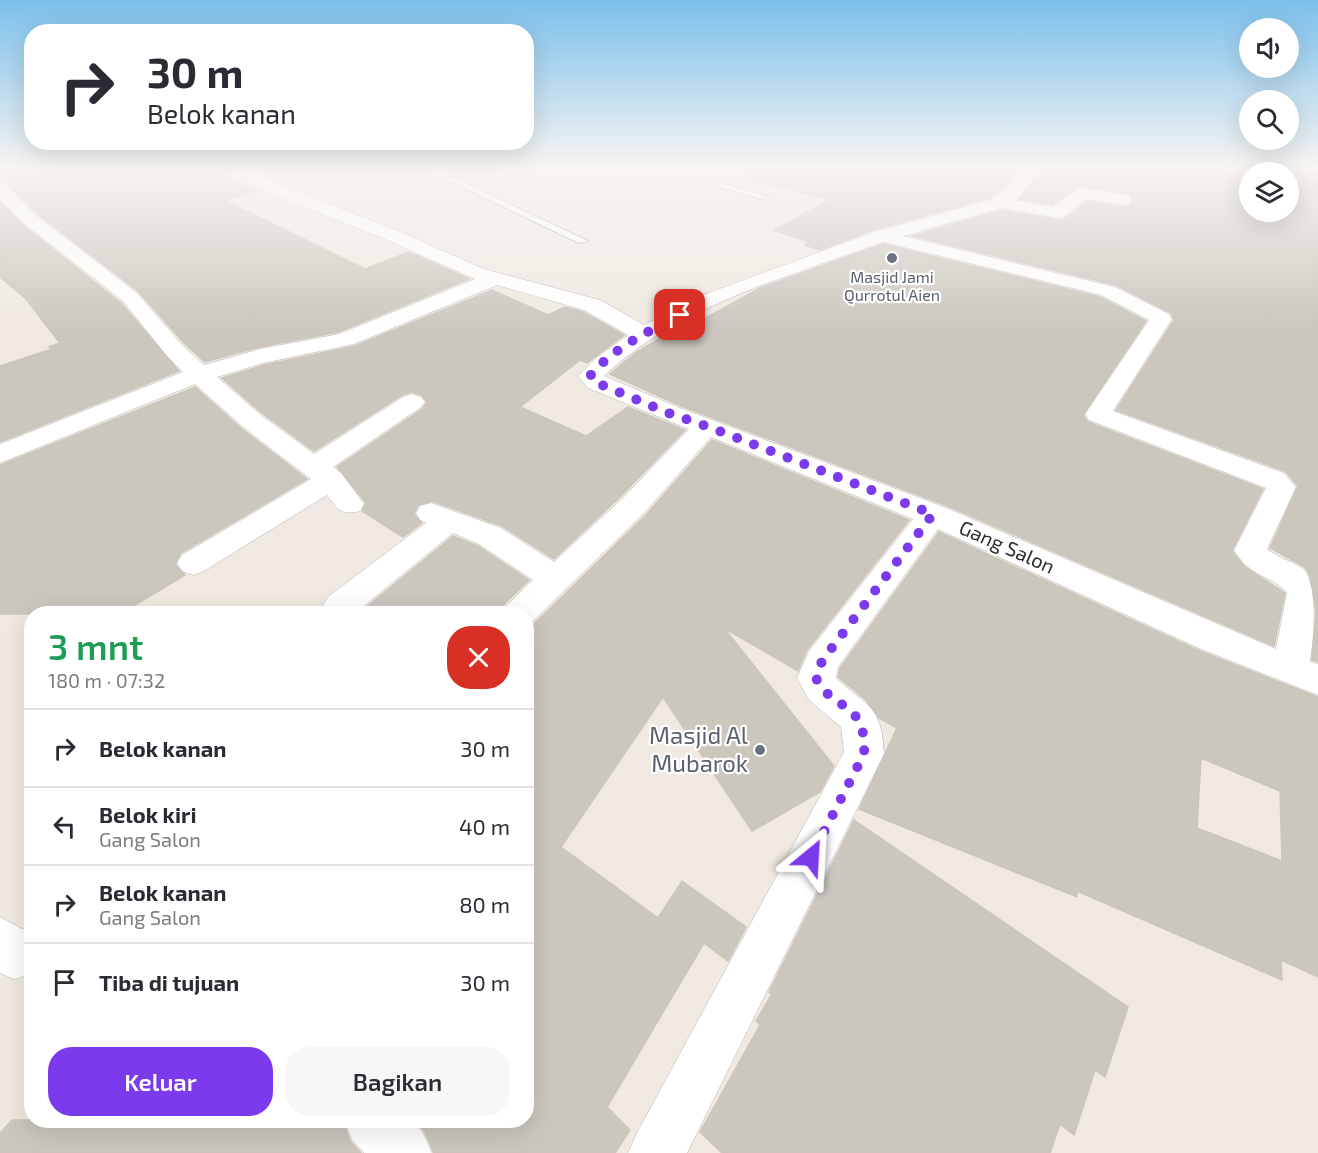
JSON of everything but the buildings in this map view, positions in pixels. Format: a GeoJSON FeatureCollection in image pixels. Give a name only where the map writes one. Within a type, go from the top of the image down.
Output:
{"type":"FeatureCollection","features":[{"type":"Feature","properties":{"kind":"street"},"geometry":{"type":"LineString","coordinates":[[32,221],[130,297],[175,351],[199,375],[252,421],[322,473],[349,504]]}},
{"type":"Feature","properties":{"kind":"street"},"geometry":{"type":"LineString","coordinates":[[356,221],[493,279],[573,298],[592,305],[644,334]]}},
{"type":"Feature","properties":{"kind":"street","name":"Gang Salon"},"geometry":{"type":"LineString","coordinates":[[934,221],[881,236],[713,298],[644,334],[590,376],[597,383],[671,414],[933,514],[1097,586],[1223,645],[1318,680]]}},
{"type":"Feature","properties":{"kind":"street"},"geometry":{"type":"LineString","coordinates":[[881,236],[1108,291],[1159,317],[1161,320],[1098,414],[1274,480],[1281,487],[1251,550],[1255,559],[1289,573],[1300,582],[1304,591],[1290,670]]}},
{"type":"Feature","properties":{"kind":"street"},"geometry":{"type":"LineString","coordinates":[[0,454],[132,399],[199,375],[260,356],[346,339],[493,279]]}},
{"type":"Feature","properties":{"kind":"street"},"geometry":{"type":"LineString","coordinates":[[193,563],[322,473],[412,402]]}},
{"type":"Feature","properties":{"kind":"street"},"geometry":{"type":"LineString","coordinates":[[527,606],[634,505],[706,426]]}},
{"type":"Feature","properties":{"kind":"street"},"geometry":{"type":"LineString","coordinates":[[657,1153],[864,754],[865,739],[861,721],[843,703],[821,688],[816,678],[822,661],[933,514]]}},
{"type":"Feature","properties":{"kind":"street"},"geometry":{"type":"LineString","coordinates":[[340,606],[440,517],[490,536],[556,579]]}},
{"type":"Feature","properties":{"kind":"street"},"geometry":{"type":"LineString","coordinates":[[380,1128],[403,1153]]}},
{"type":"Feature","properties":{"kind":"lane"},"geometry":{"type":"LineString","coordinates":[[538,221],[583,242]]}},
{"type":"Feature","properties":{"kind":"place","name":"Masjid Jami Qurrotul Aien"},"geometry":{"type":"Point","coordinates":[892,258]}},
{"type":"Feature","properties":{"kind":"place","name":"Masjid Al Mubarok"},"geometry":{"type":"Point","coordinates":[760,750]}},
{"type":"Feature","properties":{"kind":"route"},"geometry":{"type":"LineString","coordinates":[[680,315],[644,334],[590,376],[597,383],[671,414],[933,514],[822,661],[816,678],[821,688],[843,703],[861,721],[865,739],[864,754],[811,857]]}}]}
